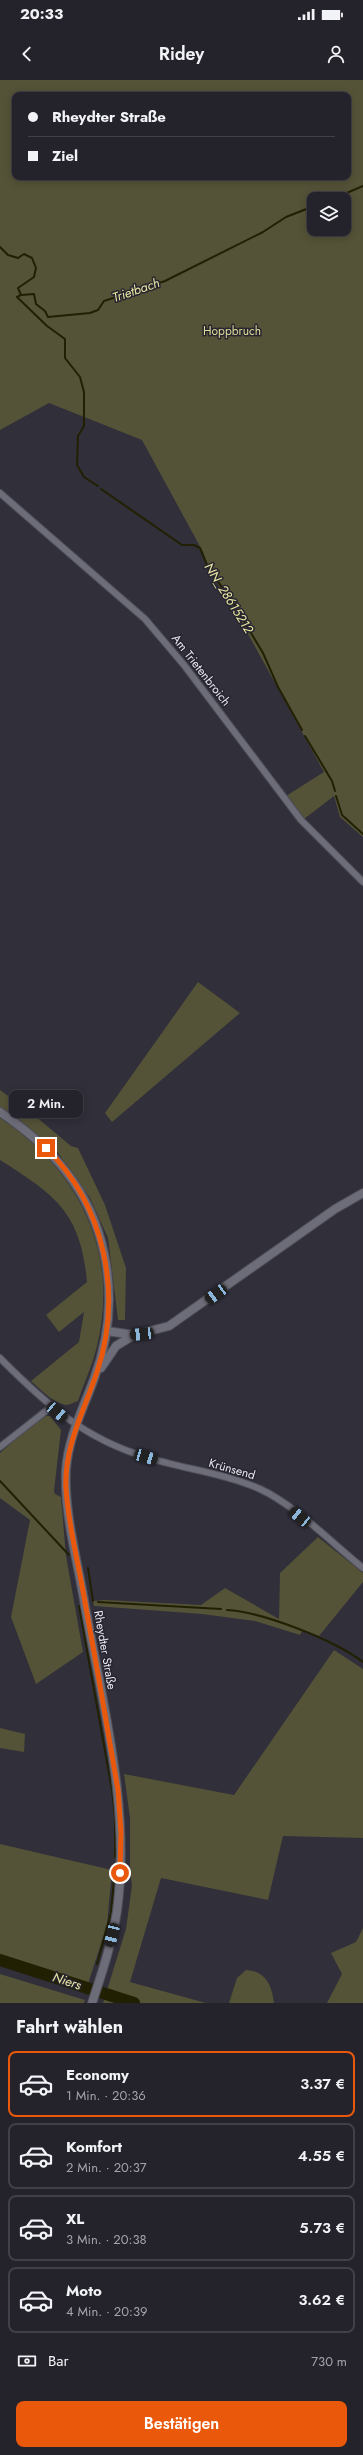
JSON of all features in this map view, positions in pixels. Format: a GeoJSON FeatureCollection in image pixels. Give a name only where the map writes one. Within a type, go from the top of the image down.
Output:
{"type":"FeatureCollection","features":[{"type":"Feature","properties":{"kind":"main road"},"geometry":{"type":"LineString","coordinates":[[0,1112],[29,1133],[54,1156],[78,1187],[87,1204],[99,1234],[107,1270],[109,1296],[107,1331],[94,1381]]}},
{"type":"Feature","properties":{"kind":"main road"},"geometry":{"type":"LineString","coordinates":[[107,1331],[134,1335],[158,1330],[174,1323],[334,1209],[363,1193]]}},
{"type":"Feature","properties":{"kind":"main road"},"geometry":{"type":"LineString","coordinates":[[94,1381],[114,1349],[134,1335]]}},
{"type":"Feature","properties":{"kind":"main road","name":"Rheydter Straße"},"geometry":{"type":"LineString","coordinates":[[92,2003],[116,1913],[120,1873],[121,1826],[115,1775],[67,1494],[67,1459],[76,1426],[94,1381]]}},
{"type":"Feature","properties":{"kind":"street","name":"Am Trietenbroich"},"geometry":{"type":"LineString","coordinates":[[0,493],[145,618],[184,665],[305,825],[363,882]]}},
{"type":"Feature","properties":{"kind":"street"},"geometry":{"type":"LineString","coordinates":[[0,1358],[51,1406],[76,1426]]}},
{"type":"Feature","properties":{"kind":"street"},"geometry":{"type":"LineString","coordinates":[[0,1447],[51,1406]]}},
{"type":"Feature","properties":{"kind":"street","name":"Krünsend"},"geometry":{"type":"LineString","coordinates":[[76,1426],[137,1454],[240,1482],[261,1490],[285,1505],[363,1568]]}},
{"type":"Feature","properties":{"kind":"green space","name":"Hoppbruch"},"geometry":{"type":"Polygon","coordinates":[[[0,80],[363,80],[363,837],[340,817],[334,796],[304,819],[286,796],[324,772],[226,594],[209,573],[203,552],[142,440],[49,403],[0,430],[0,80]]]}},
{"type":"Feature","properties":{"kind":"green space"},"geometry":{"type":"Polygon","coordinates":[[[198,982],[240,1013],[112,1122],[105,1113],[198,982]]]}},
{"type":"Feature","properties":{"kind":"green space"},"geometry":{"type":"Polygon","coordinates":[[[0,1090],[34,1115],[71,1146],[78,1148],[105,1205],[126,1268],[125,1320],[118,1320],[108,1238],[90,1198],[56,1150],[0,1107],[0,1090]]]}},
{"type":"Feature","properties":{"kind":"green space"},"geometry":{"type":"Polygon","coordinates":[[[0,1118],[28,1139],[52,1162],[71,1188],[87,1216],[97,1246],[103,1278],[103,1311],[97,1346],[78,1401],[69,1405],[56,1402],[31,1381],[79,1342],[84,1312],[59,1332],[46,1315],[87,1282],[84,1258],[79,1238],[62,1208],[36,1184],[0,1160],[0,1118]]]}},
{"type":"Feature","properties":{"kind":"green space"},"geometry":{"type":"Polygon","coordinates":[[[43,1416],[50,1416],[61,1430],[54,1491],[55,1494],[61,1497],[66,1556],[83,1652],[36,1684],[11,1617],[30,1520],[0,1498],[0,1453],[43,1416]]]}},
{"type":"Feature","properties":{"kind":"green space"},"geometry":{"type":"Polygon","coordinates":[[[318,1537],[363,1573],[363,1582],[319,1636],[303,1630],[300,1635],[255,1621],[202,1614],[94,1606],[93,1601],[105,1600],[201,1605],[225,1588],[279,1619],[280,1573],[318,1537]]]}},
{"type":"Feature","properties":{"kind":"green space"},"geometry":{"type":"Polygon","coordinates":[[[334,1650],[363,1669],[363,1838],[283,1836],[268,1900],[161,1878],[130,1982],[206,2003],[103,2003],[126,1929],[132,1885],[130,1871],[130,1818],[124,1774],[234,1795],[334,1650]]]}},
{"type":"Feature","properties":{"kind":"green space"},"geometry":{"type":"Polygon","coordinates":[[[0,1728],[25,1734],[24,1752],[0,1748],[0,1728]]]}},
{"type":"Feature","properties":{"kind":"green space"},"geometry":{"type":"Polygon","coordinates":[[[0,1844],[112,1870],[107,1925],[88,1984],[0,1957],[0,1844]]]}},
{"type":"Feature","properties":{"kind":"green space"},"geometry":{"type":"Polygon","coordinates":[[[363,1928],[363,2003],[327,2003],[342,1974],[331,1953],[356,1942],[363,1928]]]}},
{"type":"Feature","properties":{"kind":"green space"},"geometry":{"type":"Polygon","coordinates":[[[246,1970],[259,1973],[267,1980],[272,1991],[274,2003],[229,2003],[237,1978],[246,1970]]]}},
{"type":"Feature","properties":{"kind":"green space"},"geometry":{"type":"Polygon","coordinates":[[[0,1974],[85,2000],[84,2003],[0,2003],[0,1974]]]}},
{"type":"Feature","properties":{"kind":"waterway","name":"Trietbach"},"geometry":{"type":"LineString","coordinates":[[349,192],[363,186]]}},
{"type":"Feature","properties":{"kind":"waterway","name":"Trietbach"},"geometry":{"type":"LineString","coordinates":[[0,247],[8,255],[18,258],[24,254],[32,258],[36,268],[34,277],[18,288],[21,295],[34,294],[36,304],[45,311],[48,317],[90,313],[98,310],[104,301],[165,281],[263,232],[286,217],[307,209]]}},
{"type":"Feature","properties":{"kind":"waterway","name":"NN_28615212"},"geometry":{"type":"LineString","coordinates":[[21,295],[17,297],[47,326],[65,339],[65,358],[80,377],[84,392],[84,426],[78,436],[77,465],[84,477],[98,486]]}},
{"type":"Feature","properties":{"kind":"waterway","name":"NN_28615212"},"geometry":{"type":"LineString","coordinates":[[101,489],[182,545],[194,545],[200,548],[210,572],[227,593],[263,653],[278,687],[302,730]]}},
{"type":"Feature","properties":{"kind":"waterway","name":"NN_28615212"},"geometry":{"type":"LineString","coordinates":[[305,736],[332,781],[335,791]]}},
{"type":"Feature","properties":{"kind":"waterway","name":"NN_28615212"},"geometry":{"type":"LineString","coordinates":[[336,796],[342,815],[363,834]]}},
{"type":"Feature","properties":{"kind":"waterway"},"geometry":{"type":"LineString","coordinates":[[0,1481],[69,1555]]}},
{"type":"Feature","properties":{"kind":"waterway"},"geometry":{"type":"LineString","coordinates":[[88,1568],[93,1601]]}},
{"type":"Feature","properties":{"kind":"waterway"},"geometry":{"type":"LineString","coordinates":[[98,1602],[221,1609]]}},
{"type":"Feature","properties":{"kind":"waterway"},"geometry":{"type":"LineString","coordinates":[[79,1606],[112,1790],[115,1817],[115,1857]]}},
{"type":"Feature","properties":{"kind":"waterway"},"geometry":{"type":"LineString","coordinates":[[227,1610],[259,1616],[298,1628],[335,1645],[363,1662]]}},
{"type":"Feature","properties":{"kind":"waterway"},"geometry":{"type":"LineString","coordinates":[[97,1964],[111,1913],[114,1879]]}},
{"type":"Feature","properties":{"kind":"waterway","name":"Niers"},"geometry":{"type":"LineString","coordinates":[[0,1960],[134,2003]]}},
{"type":"Feature","properties":{"kind":"route"},"geometry":{"type":"LineString","coordinates":[[46,1148],[61,1164],[84,1197],[94,1218],[105,1255],[107,1270],[109,1308],[102,1355],[94,1381],[72,1438],[67,1459],[66,1478],[71,1523],[118,1790],[121,1832],[120,1873]]}}]}
